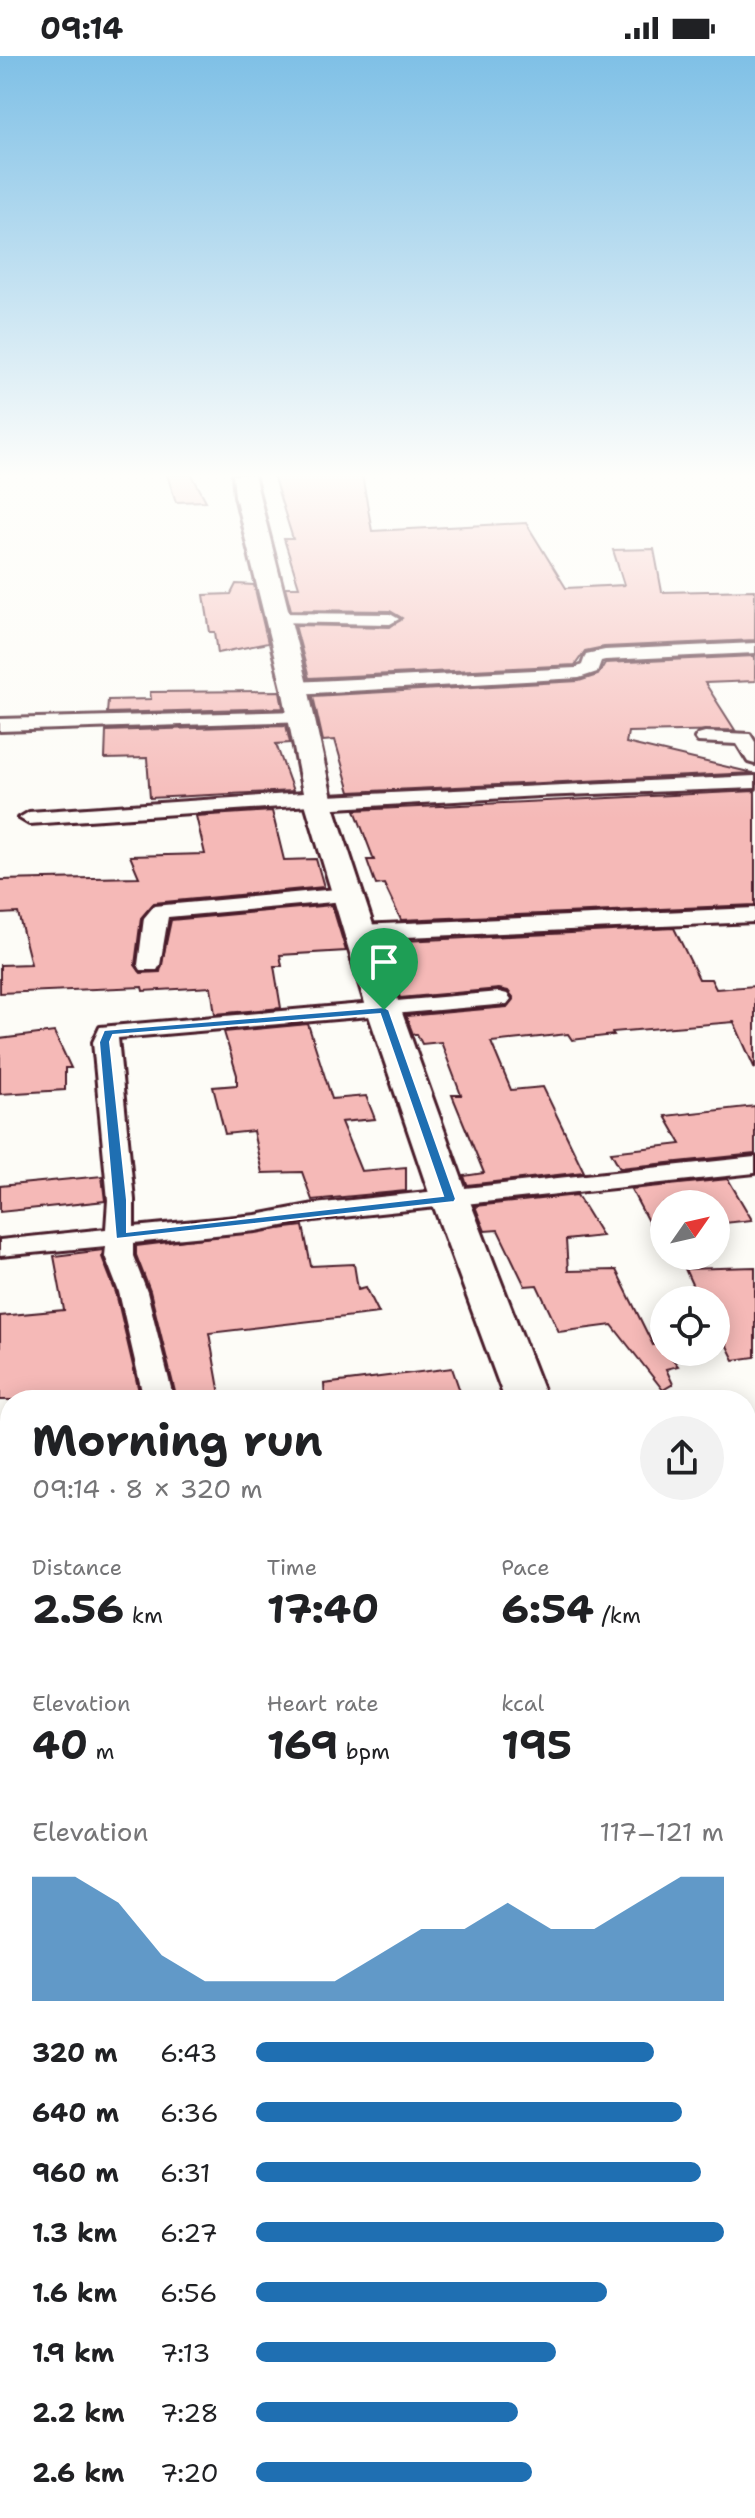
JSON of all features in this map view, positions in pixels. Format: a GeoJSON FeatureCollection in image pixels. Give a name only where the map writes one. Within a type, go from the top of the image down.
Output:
{"type":"FeatureCollection","features":[{"type":"Feature","properties":{"kind":"street"},"geometry":{"type":"LineString","coordinates":[[270,590],[318,800],[347,895],[383,1009],[450,1199],[522,1390]]}},
{"type":"Feature","properties":{"kind":"street"},"geometry":{"type":"LineString","coordinates":[[277,618],[390,619]]}},
{"type":"Feature","properties":{"kind":"street"},"geometry":{"type":"LineString","coordinates":[[720,633],[732,650]]}},
{"type":"Feature","properties":{"kind":"street"},"geometry":{"type":"LineString","coordinates":[[0,725],[298,702],[579,673],[591,668],[592,658],[605,655],[755,648]]}},
{"type":"Feature","properties":{"kind":"street"},"geometry":{"type":"LineString","coordinates":[[705,738],[743,738],[755,758]]}},
{"type":"Feature","properties":{"kind":"street"},"geometry":{"type":"LineString","coordinates":[[29,818],[318,800],[755,782]]}},
{"type":"Feature","properties":{"kind":"street"},"geometry":{"type":"LineString","coordinates":[[149,965],[155,918],[167,909],[347,895]]}},
{"type":"Feature","properties":{"kind":"street"},"geometry":{"type":"LineString","coordinates":[[359,932],[755,915]]}},
{"type":"Feature","properties":{"kind":"street"},"geometry":{"type":"LineString","coordinates":[[157,1390],[133,1292],[119,1256],[121,1200],[105,1042],[108,1032],[499,999]]}},
{"type":"Feature","properties":{"kind":"street"},"geometry":{"type":"LineString","coordinates":[[0,1248],[755,1165]]}},
{"type":"Feature","properties":{"kind":"building"},"geometry":{"type":"Polygon","coordinates":[[[233,590],[255,590],[268,643],[218,653],[215,632],[210,632],[204,595],[231,594],[233,590]]]}},
{"type":"Feature","properties":{"kind":"building"},"geometry":{"type":"Polygon","coordinates":[[[286,590],[755,590],[755,640],[604,647],[585,651],[575,665],[309,678],[295,625],[390,627],[402,618],[390,611],[291,610],[286,590]]]}},
{"type":"Feature","properties":{"kind":"building"},"geometry":{"type":"Polygon","coordinates":[[[755,656],[755,681],[705,683],[735,730],[628,732],[626,743],[753,773],[350,792],[335,740],[323,741],[313,696],[579,681],[598,675],[605,663],[755,656]]]}},
{"type":"Feature","properties":{"kind":"building"},"geometry":{"type":"Polygon","coordinates":[[[280,691],[283,708],[107,713],[108,700],[151,699],[150,692],[280,691]]]}},
{"type":"Feature","properties":{"kind":"building"},"geometry":{"type":"Polygon","coordinates":[[[286,725],[290,743],[276,744],[293,791],[150,798],[147,758],[105,759],[106,731],[286,725]]]}},
{"type":"Feature","properties":{"kind":"building"},"geometry":{"type":"Polygon","coordinates":[[[755,791],[755,905],[401,920],[384,884],[376,885],[367,860],[374,860],[355,810],[755,791]]]}},
{"type":"Feature","properties":{"kind":"building"},"geometry":{"type":"Polygon","coordinates":[[[272,811],[284,860],[316,859],[324,887],[154,903],[141,918],[135,965],[141,973],[160,972],[171,920],[332,905],[346,951],[280,955],[282,966],[274,966],[281,1008],[215,1014],[211,987],[0,993],[0,965],[31,964],[18,913],[0,914],[0,880],[139,877],[130,856],[205,854],[196,816],[272,811]]]}},
{"type":"Feature","properties":{"kind":"building"},"geometry":{"type":"Polygon","coordinates":[[[674,928],[699,979],[711,979],[716,989],[755,986],[755,1069],[734,1022],[612,1032],[614,1035],[572,1040],[568,1034],[491,1042],[511,1090],[543,1087],[584,1172],[467,1185],[464,1176],[484,1173],[452,1095],[461,1095],[441,1042],[422,1044],[417,1034],[413,1034],[406,1016],[507,1007],[513,997],[508,991],[499,989],[400,998],[382,942],[674,928]]]}},
{"type":"Feature","properties":{"kind":"building"},"geometry":{"type":"Polygon","coordinates":[[[308,1024],[332,1099],[366,1096],[375,1119],[341,1122],[361,1171],[406,1167],[406,1191],[312,1200],[302,1172],[262,1173],[253,1131],[225,1134],[213,1087],[237,1085],[237,1075],[224,1032],[308,1024]]]}},
{"type":"Feature","properties":{"kind":"building"},"geometry":{"type":"Polygon","coordinates":[[[54,1032],[71,1068],[65,1068],[65,1090],[0,1094],[0,1039],[54,1032]]]}},
{"type":"Feature","properties":{"kind":"building"},"geometry":{"type":"Polygon","coordinates":[[[755,1106],[755,1154],[620,1168],[611,1152],[681,1144],[665,1116],[755,1106]]]}},
{"type":"Feature","properties":{"kind":"building"},"geometry":{"type":"Polygon","coordinates":[[[102,1176],[105,1201],[0,1212],[0,1186],[102,1176]]]}},
{"type":"Feature","properties":{"kind":"building"},"geometry":{"type":"Polygon","coordinates":[[[728,1179],[752,1220],[730,1222],[730,1190],[650,1190],[650,1225],[631,1189],[728,1179]]]}},
{"type":"Feature","properties":{"kind":"building"},"geometry":{"type":"Polygon","coordinates":[[[577,1195],[602,1236],[566,1240],[568,1271],[616,1270],[650,1339],[650,1366],[678,1366],[666,1369],[673,1384],[663,1390],[612,1325],[559,1332],[537,1285],[525,1286],[498,1230],[485,1231],[475,1206],[577,1195]]]}},
{"type":"Feature","properties":{"kind":"building"},"geometry":{"type":"Polygon","coordinates":[[[303,1226],[311,1266],[354,1264],[358,1289],[366,1287],[379,1313],[209,1333],[219,1390],[175,1390],[136,1246],[303,1226]]]}},
{"type":"Feature","properties":{"kind":"building"},"geometry":{"type":"Polygon","coordinates":[[[103,1250],[102,1257],[116,1293],[139,1390],[0,1390],[0,1316],[64,1310],[54,1256],[103,1250]]]}},
{"type":"Feature","properties":{"kind":"building"},"geometry":{"type":"Polygon","coordinates":[[[755,1267],[755,1357],[734,1360],[730,1352],[730,1286],[693,1286],[685,1270],[755,1267]]]}},
{"type":"Feature","properties":{"kind":"building"},"geometry":{"type":"Polygon","coordinates":[[[452,1368],[460,1390],[324,1390],[324,1384],[452,1368]]]}},
{"type":"Feature","properties":{"kind":"route"},"geometry":{"type":"LineString","coordinates":[[384,1010],[450,1199],[120,1236],[121,1200],[105,1042],[108,1032],[384,1010]]}}]}
